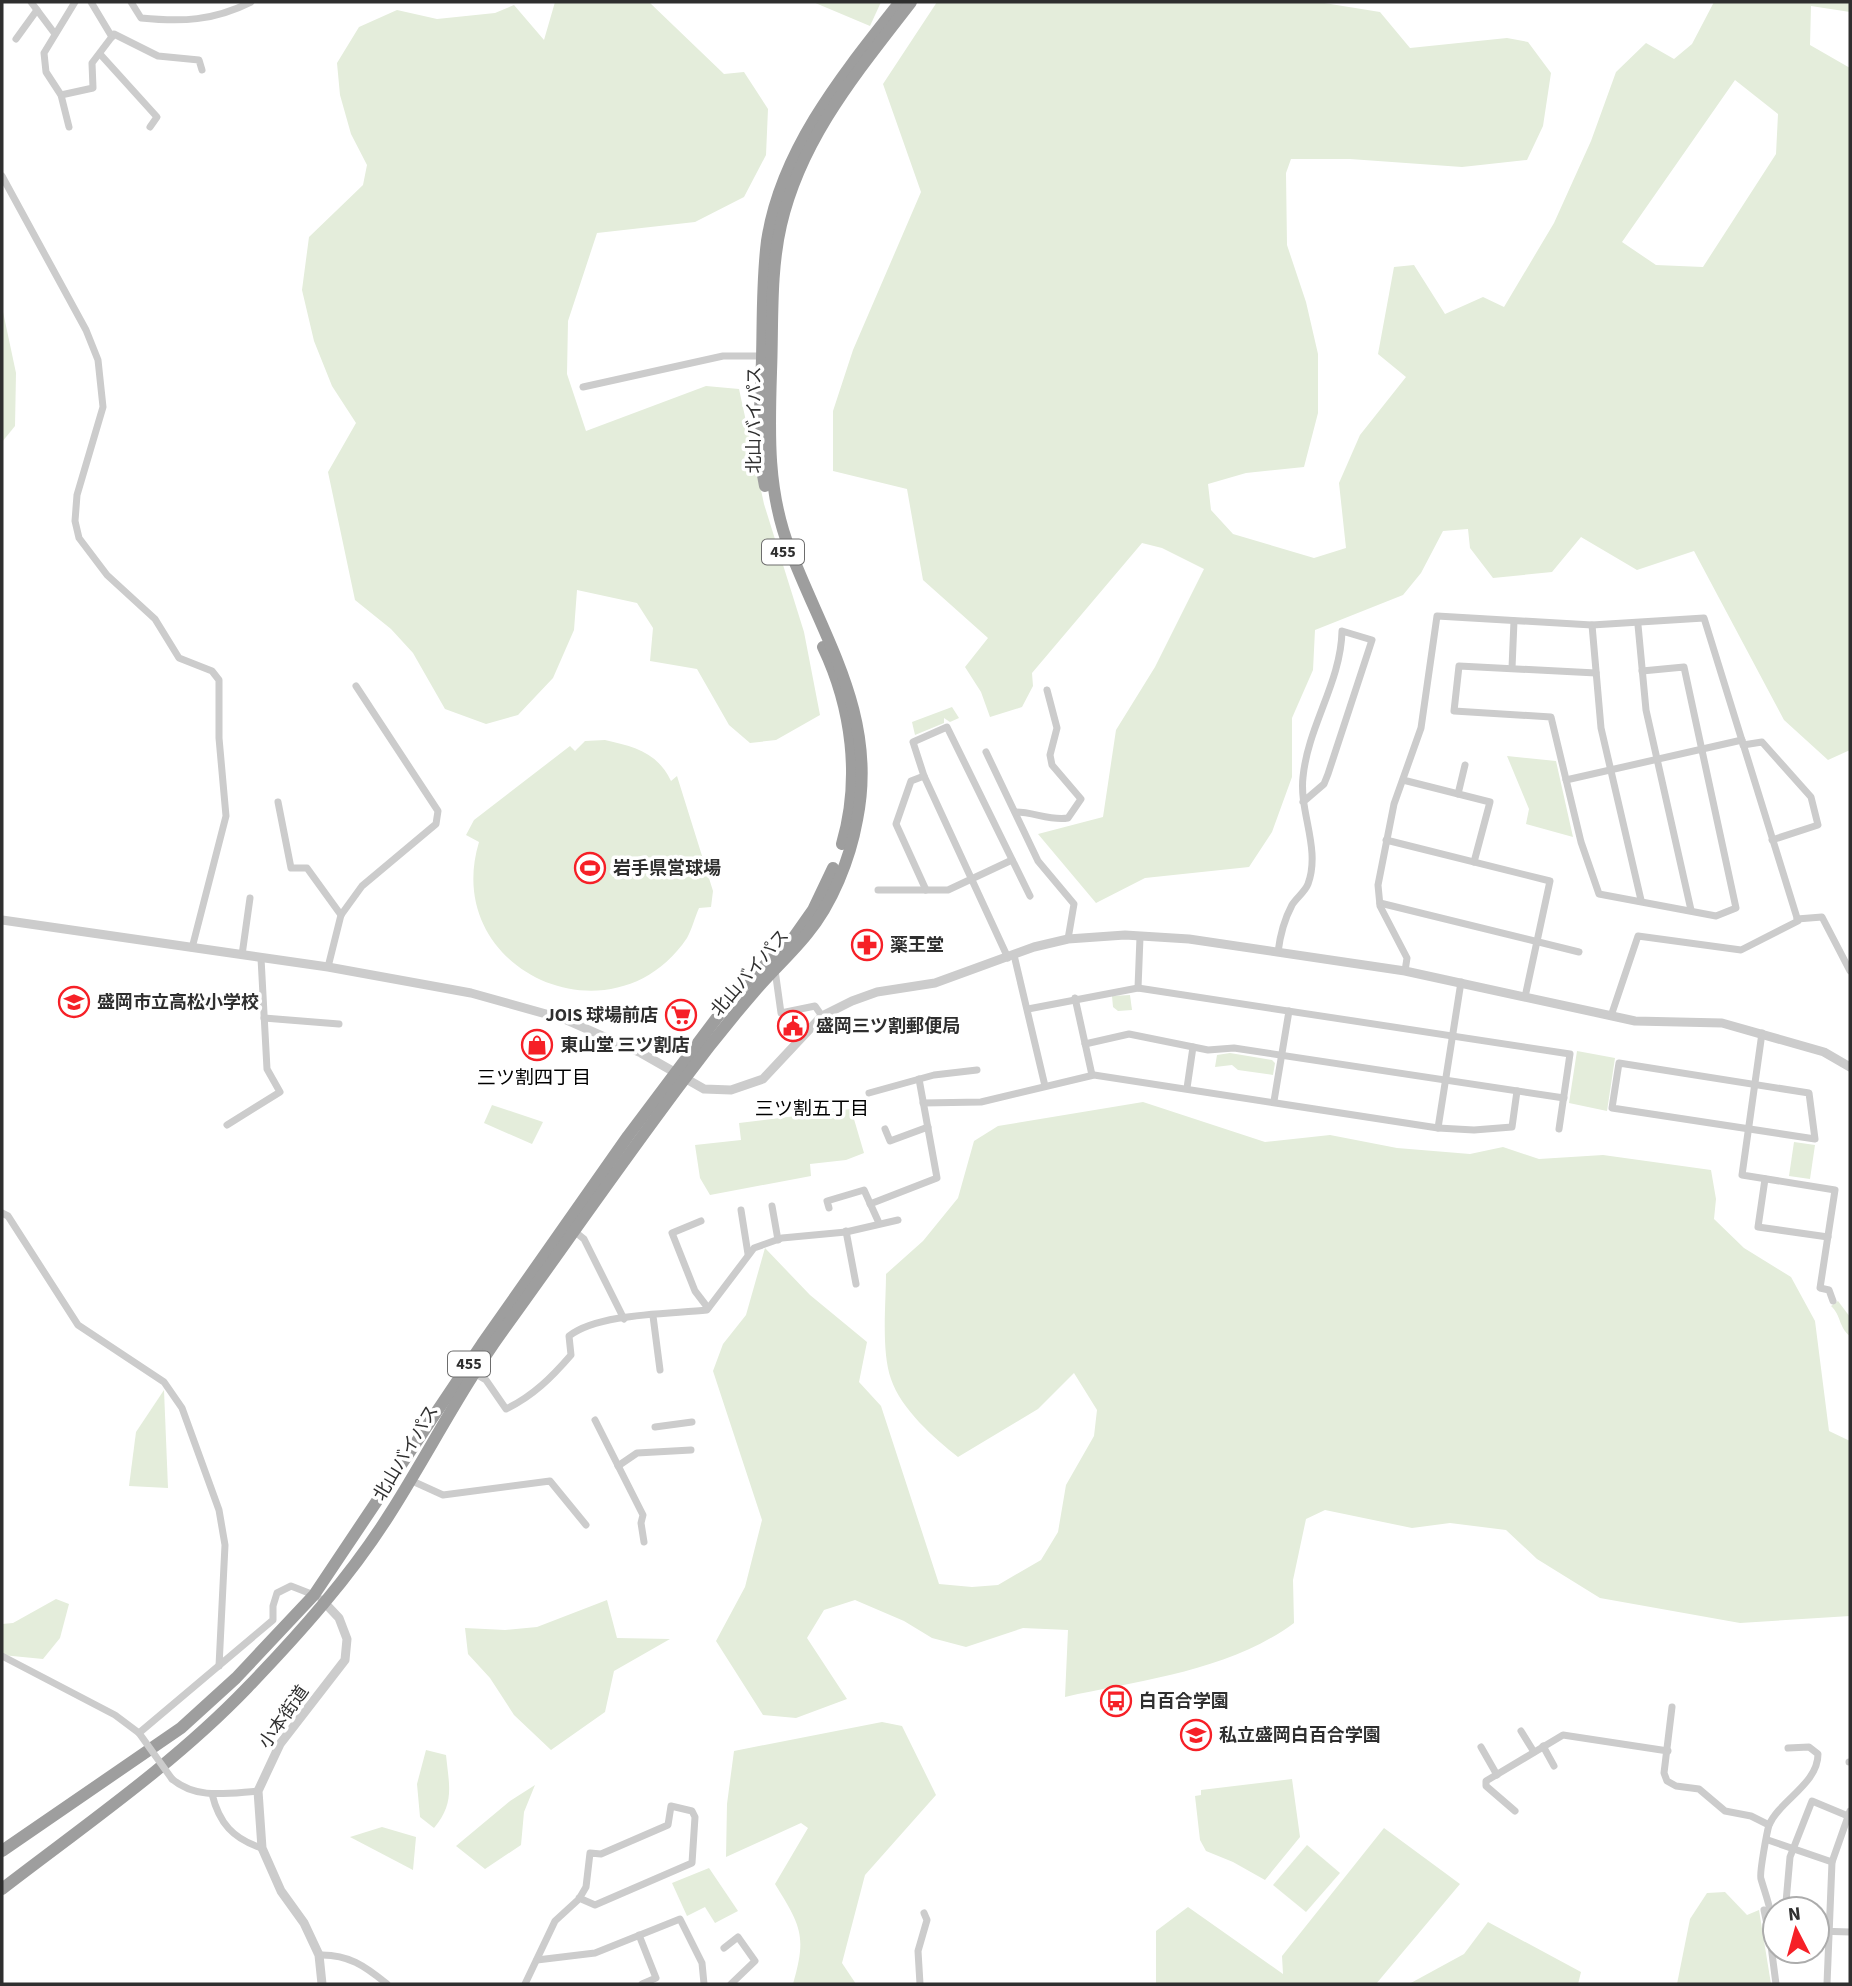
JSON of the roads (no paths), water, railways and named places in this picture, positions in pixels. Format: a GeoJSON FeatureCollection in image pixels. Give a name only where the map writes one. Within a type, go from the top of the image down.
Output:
{"type":"FeatureCollection","features":[{"type":"Feature","properties":{"kind":"highway","name":"北山バイパス"},"geometry":{"type":"LineString","coordinates":[[2,1889],[191,1740],[245,1690],[387,1518],[474,1373],[734,995],[780,952],[813,910],[843,842],[850,802],[852,762],[843,700],[778,541],[761,465],[762,356],[768,240],[785,181],[818,111],[900,2]]}},
{"type":"Feature","properties":{"kind":"highway","name":"北山バイパス"},"geometry":{"type":"LineString","coordinates":[[2,1851],[181,1728],[319,1599],[482,1344],[680,1075],[809,932],[834,889],[857,822],[860,747],[853,703],[844,674],[787,543],[772,483],[770,421],[774,273],[779,230],[790,192],[831,109],[911,2]]}},
{"type":"Feature","properties":{"kind":"street"},"geometry":{"type":"LineString","coordinates":[[31,2],[55,34]]}},
{"type":"Feature","properties":{"kind":"street"},"geometry":{"type":"LineString","coordinates":[[69,127],[61,95],[53,88],[44,62],[44,53],[75,2]]}},
{"type":"Feature","properties":{"kind":"street"},"geometry":{"type":"LineString","coordinates":[[91,2],[112,37]]}},
{"type":"Feature","properties":{"kind":"street"},"geometry":{"type":"LineString","coordinates":[[131,2],[141,18],[182,22],[230,13],[251,2]]}},
{"type":"Feature","properties":{"kind":"street"},"geometry":{"type":"LineString","coordinates":[[16,39],[37,10]]}},
{"type":"Feature","properties":{"kind":"street"},"geometry":{"type":"LineString","coordinates":[[61,95],[93,88],[92,63],[112,37],[118,35],[148,52],[168,58],[199,60],[202,70]]}},
{"type":"Feature","properties":{"kind":"street"},"geometry":{"type":"LineString","coordinates":[[100,54],[156,117],[150,127]]}},
{"type":"Feature","properties":{"kind":"street"},"geometry":{"type":"LineString","coordinates":[[2,176],[86,330],[98,360],[103,407],[77,495],[75,521],[79,538],[107,575],[155,619],[179,658],[212,671],[219,680],[219,738],[226,816],[192,948]]}},
{"type":"Feature","properties":{"kind":"street"},"geometry":{"type":"LineString","coordinates":[[583,387],[723,356],[762,356]]}},
{"type":"Feature","properties":{"kind":"street"},"geometry":{"type":"LineString","coordinates":[[1405,971],[1408,958],[1390,929],[1380,903],[1378,885],[1386,840],[1421,728],[1437,616],[1592,625],[1704,618],[1797,919]]}},
{"type":"Feature","properties":{"kind":"street"},"geometry":{"type":"LineString","coordinates":[[1511,668],[1514,621]]}},
{"type":"Feature","properties":{"kind":"street"},"geometry":{"type":"LineString","coordinates":[[1592,625],[1601,728],[1641,900]]}},
{"type":"Feature","properties":{"kind":"street"},"geometry":{"type":"LineString","coordinates":[[1638,625],[1642,671],[1656,760],[1690,911]]}},
{"type":"Feature","properties":{"kind":"street"},"geometry":{"type":"LineString","coordinates":[[1278,952],[1282,929],[1293,904],[1307,885],[1312,862],[1303,802],[1306,758],[1338,664],[1342,631],[1372,640],[1324,784],[1303,802]]}},
{"type":"Feature","properties":{"kind":"street"},"geometry":{"type":"LineString","coordinates":[[1596,673],[1459,666],[1454,711],[1551,718],[1581,842],[1599,894],[1716,916],[1736,908],[1684,667],[1642,671]]}},
{"type":"Feature","properties":{"kind":"street"},"geometry":{"type":"LineString","coordinates":[[328,967],[341,915],[362,886],[436,824],[438,811],[356,685]]}},
{"type":"Feature","properties":{"kind":"street"},"geometry":{"type":"LineString","coordinates":[[1016,813],[1029,812],[1055,820],[1068,818],[1081,799],[1052,765],[1050,755],[1057,728],[1047,690]]}},
{"type":"Feature","properties":{"kind":"street"},"geometry":{"type":"LineString","coordinates":[[1030,896],[947,727],[914,742],[924,776],[1011,957],[1028,1009],[1045,1086]]}},
{"type":"Feature","properties":{"kind":"street"},"geometry":{"type":"LineString","coordinates":[[1566,780],[1702,749],[1762,743],[1811,797],[1818,825],[1772,840]]}},
{"type":"Feature","properties":{"kind":"street"},"geometry":{"type":"LineString","coordinates":[[986,752],[1038,861],[1074,904],[1068,939]]}},
{"type":"Feature","properties":{"kind":"street"},"geometry":{"type":"LineString","coordinates":[[1458,794],[1465,765]]}},
{"type":"Feature","properties":{"kind":"street"},"geometry":{"type":"LineString","coordinates":[[924,776],[911,781],[896,824],[926,890]]}},
{"type":"Feature","properties":{"kind":"street"},"geometry":{"type":"LineString","coordinates":[[1403,780],[1490,802],[1474,862]]}},
{"type":"Feature","properties":{"kind":"street"},"geometry":{"type":"LineString","coordinates":[[278,802],[290,868],[307,868],[341,915]]}},
{"type":"Feature","properties":{"kind":"street"},"geometry":{"type":"LineString","coordinates":[[1386,840],[1550,881],[1525,997]]}},
{"type":"Feature","properties":{"kind":"street"},"geometry":{"type":"LineString","coordinates":[[878,890],[948,890],[1012,860]]}},
{"type":"Feature","properties":{"kind":"street"},"geometry":{"type":"LineString","coordinates":[[242,955],[250,898]]}},
{"type":"Feature","properties":{"kind":"street"},"geometry":{"type":"LineString","coordinates":[[1380,903],[1579,951]]}},
{"type":"Feature","properties":{"kind":"street"},"geometry":{"type":"LineString","coordinates":[[1611,1016],[1638,936],[1741,950],[1797,919],[1822,917],[1850,971]]}},
{"type":"Feature","properties":{"kind":"street"},"geometry":{"type":"LineString","coordinates":[[2,920],[328,967],[471,993],[531,1008],[641,1053],[704,1089],[731,1090],[763,1079],[822,1016],[877,992],[935,983],[1068,939],[1140,937],[1189,939],[1405,971],[1635,1021],[1722,1023],[1824,1052],[1850,1067]]}},
{"type":"Feature","properties":{"kind":"street"},"geometry":{"type":"LineString","coordinates":[[1138,988],[1140,937]]}},
{"type":"Feature","properties":{"kind":"street"},"geometry":{"type":"LineString","coordinates":[[227,1125],[280,1092],[267,1069],[261,958]]}},
{"type":"Feature","properties":{"kind":"street"},"geometry":{"type":"LineString","coordinates":[[775,969],[781,1013],[815,1006],[822,1016]]}},
{"type":"Feature","properties":{"kind":"street"},"geometry":{"type":"LineString","coordinates":[[1438,1128],[1461,982]]}},
{"type":"Feature","properties":{"kind":"street"},"geometry":{"type":"LineString","coordinates":[[1028,1009],[1138,988],[1570,1054],[1559,1129]]}},
{"type":"Feature","properties":{"kind":"street"},"geometry":{"type":"LineString","coordinates":[[1075,999],[1092,1075]]}},
{"type":"Feature","properties":{"kind":"street"},"geometry":{"type":"LineString","coordinates":[[1274,1101],[1289,1011]]}},
{"type":"Feature","properties":{"kind":"street"},"geometry":{"type":"LineString","coordinates":[[264,1018],[339,1024]]}},
{"type":"Feature","properties":{"kind":"street"},"geometry":{"type":"LineString","coordinates":[[1762,1033],[1742,1175],[1835,1190],[1820,1288],[1829,1290],[1833,1301]]}},
{"type":"Feature","properties":{"kind":"street"},"geometry":{"type":"LineString","coordinates":[[1085,1044],[1129,1034],[1208,1050],[1234,1048],[1564,1098]]}},
{"type":"Feature","properties":{"kind":"street"},"geometry":{"type":"LineString","coordinates":[[1188,1088],[1193,1047]]}},
{"type":"Feature","properties":{"kind":"street"},"geometry":{"type":"LineString","coordinates":[[1619,1063],[1809,1093],[1815,1139],[1749,1129],[1612,1108],[1619,1063]]}},
{"type":"Feature","properties":{"kind":"street"},"geometry":{"type":"LineString","coordinates":[[869,1093],[919,1079],[977,1070]]}},
{"type":"Feature","properties":{"kind":"street"},"geometry":{"type":"LineString","coordinates":[[923,1103],[981,1102],[1092,1075],[1438,1128],[1474,1130],[1512,1127],[1517,1091]]}},
{"type":"Feature","properties":{"kind":"street"},"geometry":{"type":"LineString","coordinates":[[870,1204],[937,1178],[919,1079]]}},
{"type":"Feature","properties":{"kind":"street"},"geometry":{"type":"LineString","coordinates":[[885,1129],[890,1141],[928,1127]]}},
{"type":"Feature","properties":{"kind":"street"},"geometry":{"type":"LineString","coordinates":[[1765,1179],[1758,1227],[1828,1237]]}},
{"type":"Feature","properties":{"kind":"street"},"geometry":{"type":"LineString","coordinates":[[829,1208],[827,1201],[863,1190],[879,1223]]}},
{"type":"Feature","properties":{"kind":"street"},"geometry":{"type":"LineString","coordinates":[[772,1206],[778,1240]]}},
{"type":"Feature","properties":{"kind":"street"},"geometry":{"type":"LineString","coordinates":[[741,1210],[748,1255]]}},
{"type":"Feature","properties":{"kind":"street"},"geometry":{"type":"LineString","coordinates":[[2,1213],[8,1216],[78,1325],[164,1382],[182,1408],[219,1510],[225,1545],[219,1666]]}},
{"type":"Feature","properties":{"kind":"street"},"geometry":{"type":"LineString","coordinates":[[474,1373],[486,1380],[506,1409],[537,1391],[561,1368],[571,1355],[569,1336],[577,1330],[624,1319],[708,1308],[754,1248],[778,1240],[846,1231],[898,1220]]}},
{"type":"Feature","properties":{"kind":"street"},"geometry":{"type":"LineString","coordinates":[[701,1222],[672,1233],[695,1291],[708,1308]]}},
{"type":"Feature","properties":{"kind":"street"},"geometry":{"type":"LineString","coordinates":[[574,1231],[584,1239],[624,1319]]}},
{"type":"Feature","properties":{"kind":"street"},"geometry":{"type":"LineString","coordinates":[[846,1231],[856,1284]]}},
{"type":"Feature","properties":{"kind":"street"},"geometry":{"type":"LineString","coordinates":[[653,1316],[660,1370]]}},
{"type":"Feature","properties":{"kind":"street"},"geometry":{"type":"LineString","coordinates":[[596,1420],[643,1515],[641,1523],[644,1542]]}},
{"type":"Feature","properties":{"kind":"street"},"geometry":{"type":"LineString","coordinates":[[654,1427],[692,1422]]}},
{"type":"Feature","properties":{"kind":"street"},"geometry":{"type":"LineString","coordinates":[[618,1466],[637,1453],[691,1450]]}},
{"type":"Feature","properties":{"kind":"street"},"geometry":{"type":"LineString","coordinates":[[410,1480],[443,1495],[550,1481],[586,1525]]}},
{"type":"Feature","properties":{"kind":"street"},"geometry":{"type":"LineString","coordinates":[[139,1733],[273,1620],[277,1593],[291,1586],[319,1599]]}},
{"type":"Feature","properties":{"kind":"street","name":"小本街道"},"geometry":{"type":"LineString","coordinates":[[319,1599],[339,1618],[347,1639],[345,1660],[280,1744],[258,1791],[262,1848],[281,1891],[304,1923],[319,1955],[322,1984]]}},
{"type":"Feature","properties":{"kind":"street"},"geometry":{"type":"LineString","coordinates":[[2,1656],[115,1714],[139,1733],[172,1779],[184,1789],[212,1794],[258,1791]]}},
{"type":"Feature","properties":{"kind":"street"},"geometry":{"type":"LineString","coordinates":[[1672,1707],[1664,1773],[1667,1781],[1676,1786],[1699,1789],[1725,1811],[1751,1816],[1769,1825]]}},
{"type":"Feature","properties":{"kind":"street"},"geometry":{"type":"LineString","coordinates":[[1521,1731],[1534,1752]]}},
{"type":"Feature","properties":{"kind":"street"},"geometry":{"type":"LineString","coordinates":[[1515,1811],[1486,1786],[1486,1781],[1563,1735],[1668,1751]]}},
{"type":"Feature","properties":{"kind":"street"},"geometry":{"type":"LineString","coordinates":[[1480,1746],[1497,1774]]}},
{"type":"Feature","properties":{"kind":"street"},"geometry":{"type":"LineString","coordinates":[[1543,1746],[1554,1766]]}},
{"type":"Feature","properties":{"kind":"street"},"geometry":{"type":"LineString","coordinates":[[1767,1895],[1760,1876],[1769,1825],[1807,1779],[1818,1758],[1818,1754],[1809,1747],[1788,1748]]}},
{"type":"Feature","properties":{"kind":"street"},"geometry":{"type":"LineString","coordinates":[[212,1794],[217,1814],[227,1829],[245,1843],[262,1848]]}},
{"type":"Feature","properties":{"kind":"street"},"geometry":{"type":"LineString","coordinates":[[1786,1895],[1786,1881],[1793,1849],[1812,1801],[1849,1813],[1832,1862],[1830,1895]]}},
{"type":"Feature","properties":{"kind":"street"},"geometry":{"type":"LineString","coordinates":[[525,1984],[555,1921],[579,1898],[586,1887],[590,1853],[601,1854],[668,1825],[671,1806],[692,1811],[695,1817],[692,1863],[595,1905],[579,1898]]}},
{"type":"Feature","properties":{"kind":"street"},"geometry":{"type":"LineString","coordinates":[[1768,1840],[1832,1862]]}},
{"type":"Feature","properties":{"kind":"street"},"geometry":{"type":"LineString","coordinates":[[920,1984],[918,1951],[928,1920],[924,1913]]}},
{"type":"Feature","properties":{"kind":"street"},"geometry":{"type":"LineString","coordinates":[[537,1960],[595,1953],[680,1919],[702,1963],[704,1984]]}},
{"type":"Feature","properties":{"kind":"street"},"geometry":{"type":"LineString","coordinates":[[1831,1931],[1850,1932]]}},
{"type":"Feature","properties":{"kind":"street"},"geometry":{"type":"LineString","coordinates":[[639,1935],[656,1978],[642,1984]]}},
{"type":"Feature","properties":{"kind":"street"},"geometry":{"type":"LineString","coordinates":[[724,1948],[738,1937],[755,1961],[730,1984]]}},
{"type":"Feature","properties":{"kind":"street"},"geometry":{"type":"LineString","coordinates":[[319,1955],[347,1958],[387,1984]]}},
{"type":"Feature","properties":{"kind":"street"},"geometry":{"type":"LineString","coordinates":[[1775,1965],[1776,1984]]}},
{"type":"Feature","properties":{"kind":"street"},"geometry":{"type":"LineString","coordinates":[[1827,1965],[1827,1984]]}},
{"type":"Feature","properties":{"kind":"place","name":"岩手県営球場"},"geometry":{"type":"Point","coordinates":[590,868]}},
{"type":"Feature","properties":{"kind":"place","name":"薬王堂"},"geometry":{"type":"Point","coordinates":[867,945]}},
{"type":"Feature","properties":{"kind":"place","name":"盛岡市立高松小学校"},"geometry":{"type":"Point","coordinates":[74,1002]}},
{"type":"Feature","properties":{"kind":"place","name":"JOIS 球場前店"},"geometry":{"type":"Point","coordinates":[681,1015]}},
{"type":"Feature","properties":{"kind":"place","name":"盛岡三ツ割郵便局"},"geometry":{"type":"Point","coordinates":[793,1026]}},
{"type":"Feature","properties":{"kind":"place","name":"東山堂 三ツ割店"},"geometry":{"type":"Point","coordinates":[537,1045]}},
{"type":"Feature","properties":{"kind":"place","name":"白百合学園"},"geometry":{"type":"Point","coordinates":[1116,1701]}},
{"type":"Feature","properties":{"kind":"place","name":"私立盛岡白百合学園"},"geometry":{"type":"Point","coordinates":[1196,1735]}},
{"type":"Feature","properties":{"kind":"district","name":"三ツ割四丁目"},"geometry":{"type":"Point","coordinates":[534,1078]}},
{"type":"Feature","properties":{"kind":"district","name":"三ツ割五丁目"},"geometry":{"type":"Point","coordinates":[812,1109]}}]}
